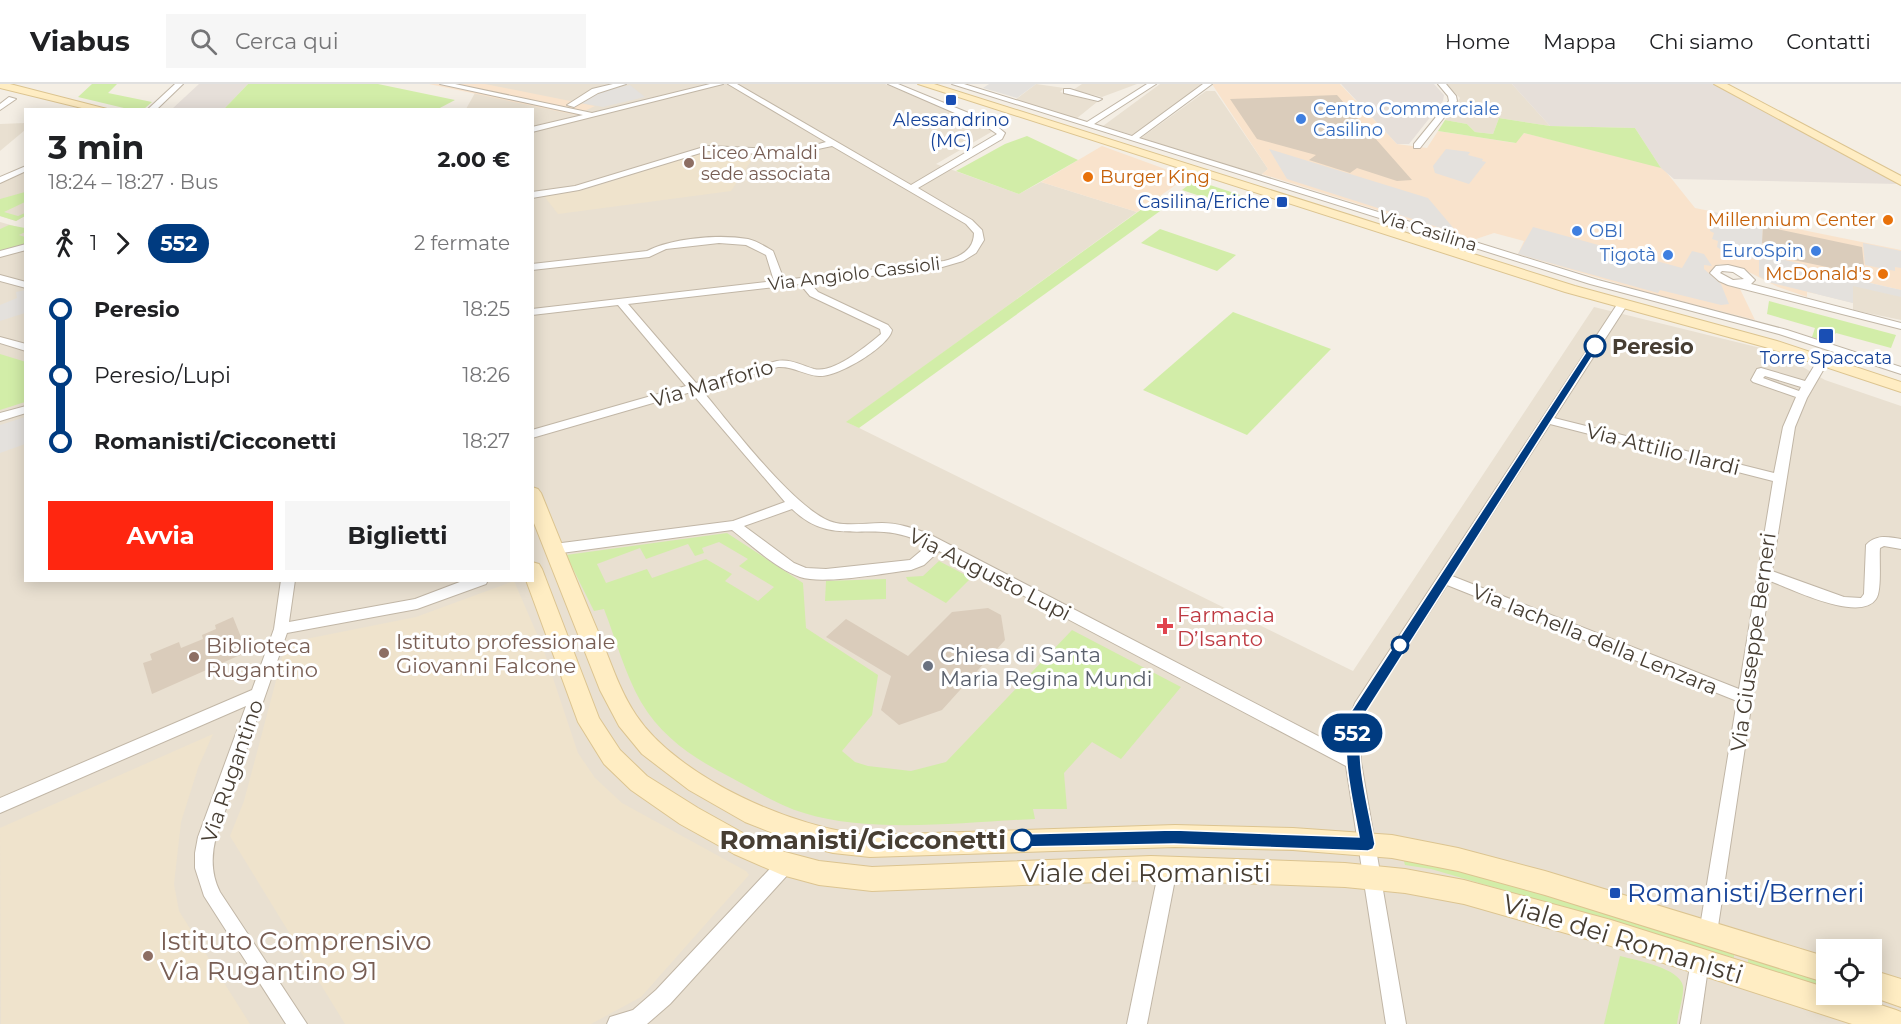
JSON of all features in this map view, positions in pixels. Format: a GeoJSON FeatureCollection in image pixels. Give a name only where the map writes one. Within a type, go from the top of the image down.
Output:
{"type":"FeatureCollection","features":[{"type":"Feature","properties":{"kind":"street"},"geometry":{"type":"LineString","coordinates":[[154,108],[179,84]]}},
{"type":"Feature","properties":{"kind":"street"},"geometry":{"type":"LineString","coordinates":[[444,84],[594,115]]}},
{"type":"Feature","properties":{"kind":"street"},"geometry":{"type":"LineString","coordinates":[[470,84],[608,112]]}},
{"type":"Feature","properties":{"kind":"street"},"geometry":{"type":"LineString","coordinates":[[571,105],[595,91],[622,84]]}},
{"type":"Feature","properties":{"kind":"street"},"geometry":{"type":"LineString","coordinates":[[534,130],[719,84]]}},
{"type":"Feature","properties":{"kind":"street","name":"Via Angiolo Cassioli"},"geometry":{"type":"LineString","coordinates":[[534,312],[939,265],[959,260],[971,252],[980,238],[977,229],[912,188],[732,84]]}},
{"type":"Feature","properties":{"kind":"street"},"geometry":{"type":"LineString","coordinates":[[892,84],[995,127],[1001,133],[997,139],[912,188]]}},
{"type":"Feature","properties":{"kind":"street","name":"Via Casilina"},"geometry":{"type":"LineString","coordinates":[[909,84],[966,103],[1033,119]]}},
{"type":"Feature","properties":{"kind":"street","name":"Via Casilina"},"geometry":{"type":"LineString","coordinates":[[925,84],[1033,119],[1484,255],[1507,255],[1624,291],[1792,335],[1901,371]]}},
{"type":"Feature","properties":{"kind":"street","name":"Via Casilina"},"geometry":{"type":"LineString","coordinates":[[956,84],[1250,176],[1622,304],[1771,344],[1901,387]]}},
{"type":"Feature","properties":{"kind":"street"},"geometry":{"type":"LineString","coordinates":[[1077,84],[1067,91],[1098,99]]}},
{"type":"Feature","properties":{"kind":"street"},"geometry":{"type":"LineString","coordinates":[[1089,124],[1152,84]]}},
{"type":"Feature","properties":{"kind":"street"},"geometry":{"type":"LineString","coordinates":[[1133,139],[1208,84]]}},
{"type":"Feature","properties":{"kind":"street"},"geometry":{"type":"LineString","coordinates":[[1417,146],[1453,101],[1452,96],[1442,84]]}},
{"type":"Feature","properties":{"kind":"street"},"geometry":{"type":"LineString","coordinates":[[1719,84],[1901,181]]}},
{"type":"Feature","properties":{"kind":"street"},"geometry":{"type":"LineString","coordinates":[[0,85],[98,108]]}},
{"type":"Feature","properties":{"kind":"street"},"geometry":{"type":"LineString","coordinates":[[0,96],[48,108]]}},
{"type":"Feature","properties":{"kind":"street"},"geometry":{"type":"LineString","coordinates":[[0,108],[12,99]]}},
{"type":"Feature","properties":{"kind":"street"},"geometry":{"type":"LineString","coordinates":[[534,195],[572,189],[707,148],[778,152],[804,150],[834,143]]}},
{"type":"Feature","properties":{"kind":"street"},"geometry":{"type":"LineString","coordinates":[[0,174],[24,164]]}},
{"type":"Feature","properties":{"kind":"street"},"geometry":{"type":"LineString","coordinates":[[0,180],[24,169]]}},
{"type":"Feature","properties":{"kind":"street"},"geometry":{"type":"LineString","coordinates":[[534,267],[649,254],[664,246],[732,240],[748,242],[768,251],[773,258],[780,284]]}},
{"type":"Feature","properties":{"kind":"street"},"geometry":{"type":"LineString","coordinates":[[0,254],[24,248]]}},
{"type":"Feature","properties":{"kind":"street"},"geometry":{"type":"LineString","coordinates":[[1484,255],[1507,255]]}},
{"type":"Feature","properties":{"kind":"street"},"geometry":{"type":"LineString","coordinates":[[0,278],[24,284]]}},
{"type":"Feature","properties":{"kind":"street","name":"Via Marforio"},"geometry":{"type":"LineString","coordinates":[[534,433],[780,363],[792,363],[815,373],[827,374],[886,334],[887,330],[884,327],[814,294],[807,288],[804,281]]}},
{"type":"Feature","properties":{"kind":"street"},"geometry":{"type":"LineString","coordinates":[[1745,281],[1802,301],[1901,326]]}},
{"type":"Feature","properties":{"kind":"street","name":"Via Augusto Lupi"},"geometry":{"type":"LineString","coordinates":[[621,303],[793,504],[810,519],[829,527],[848,531],[901,529],[938,544],[1353,762]]}},
{"type":"Feature","properties":{"kind":"street"},"geometry":{"type":"LineString","coordinates":[[1396,1024],[1353,762],[1352,733],[1357,713],[1622,304]]}},
{"type":"Feature","properties":{"kind":"street"},"geometry":{"type":"LineString","coordinates":[[0,340],[24,347]]}},
{"type":"Feature","properties":{"kind":"street","name":"Via Giuseppe Berneri"},"geometry":{"type":"LineString","coordinates":[[1708,933],[1789,422],[1803,390],[1823,360]]}},
{"type":"Feature","properties":{"kind":"street"},"geometry":{"type":"LineString","coordinates":[[0,417],[24,410]]}},
{"type":"Feature","properties":{"kind":"street","name":"Via Attilio Ilardi"},"geometry":{"type":"LineString","coordinates":[[1547,420],[1779,478]]}},
{"type":"Feature","properties":{"kind":"street","name":"Viale dei Romanisti"},"geometry":{"type":"LineString","coordinates":[[534,498],[618,705],[640,738],[664,761],[681,773],[772,823],[796,833],[829,842],[870,846],[1129,837],[1368,844],[1422,851],[1473,863],[1816,967]]}},
{"type":"Feature","properties":{"kind":"street"},"geometry":{"type":"LineString","coordinates":[[554,549],[734,525],[793,504]]}},
{"type":"Feature","properties":{"kind":"street"},"geometry":{"type":"LineString","coordinates":[[734,525],[792,568],[814,574],[911,565],[919,562],[938,544]]}},
{"type":"Feature","properties":{"kind":"street"},"geometry":{"type":"LineString","coordinates":[[1764,573],[1843,602],[1864,603],[1871,596],[1874,545],[1883,541],[1901,544]]}},
{"type":"Feature","properties":{"kind":"street","name":"Viale dei Romanisti"},"geometry":{"type":"LineString","coordinates":[[534,574],[589,722],[612,757],[639,783],[689,816],[743,846],[786,864],[833,876],[872,879],[1168,868],[1373,877],[1422,883],[1464,892],[1622,936],[1896,1024]]}},
{"type":"Feature","properties":{"kind":"street","name":"Via Iachella della Lenzara"},"geometry":{"type":"LineString","coordinates":[[1445,579],[1746,698]]}},
{"type":"Feature","properties":{"kind":"street","name":"Via Rugantino"},"geometry":{"type":"LineString","coordinates":[[288,582],[281,629],[207,837],[203,854],[203,870],[214,898],[297,1024]]}},
{"type":"Feature","properties":{"kind":"street"},"geometry":{"type":"LineString","coordinates":[[281,629],[417,604],[476,582]]}},
{"type":"Feature","properties":{"kind":"street"},"geometry":{"type":"LineString","coordinates":[[0,806],[258,694]]}},
{"type":"Feature","properties":{"kind":"street"},"geometry":{"type":"LineString","coordinates":[[617,1024],[641,1022],[786,864]]}},
{"type":"Feature","properties":{"kind":"street"},"geometry":{"type":"LineString","coordinates":[[1137,1024],[1168,868]]}},
{"type":"Feature","properties":{"kind":"street"},"geometry":{"type":"LineString","coordinates":[[1689,1024],[1700,961]]}},
{"type":"Feature","properties":{"kind":"street"},"geometry":{"type":"LineString","coordinates":[[1882,987],[1901,993]]}},
{"type":"Feature","properties":{"kind":"shaded area"},"geometry":{"type":"Polygon","coordinates":[[[199,84],[248,84],[225,108],[173,108],[199,84]]]}},
{"type":"Feature","properties":{"kind":"shaded area"},"geometry":{"type":"Polygon","coordinates":[[[429,84],[485,84],[595,106],[576,115],[429,84]]]}},
{"type":"Feature","properties":{"kind":"shaded area"},"geometry":{"type":"Polygon","coordinates":[[[480,84],[885,84],[976,121],[993,131],[936,164],[1019,194],[1041,182],[1137,212],[847,422],[1353,671],[1594,307],[1777,352],[1825,380],[1901,406],[1901,1024],[0,1024],[0,222],[24,229],[24,582],[534,582],[534,108],[467,108],[480,84]]]}},
{"type":"Feature","properties":{"kind":"shaded area"},"geometry":{"type":"Polygon","coordinates":[[[989,84],[1036,84],[1017,98],[983,88],[989,84]]]}},
{"type":"Feature","properties":{"kind":"shaded area"},"geometry":{"type":"Polygon","coordinates":[[[1036,84],[1064,88],[1060,92],[1097,102],[1076,119],[1015,100],[1036,84]]]}},
{"type":"Feature","properties":{"kind":"shaded area"},"geometry":{"type":"Polygon","coordinates":[[[1082,84],[1137,84],[1102,97],[1073,90],[1082,84]]]}},
{"type":"Feature","properties":{"kind":"shaded area"},"geometry":{"type":"Polygon","coordinates":[[[1160,84],[1206,84],[1133,135],[1103,126],[1160,84]]]}},
{"type":"Feature","properties":{"kind":"shaded area"},"geometry":{"type":"Polygon","coordinates":[[[1212,84],[1340,84],[1397,144],[1427,148],[1438,131],[1515,143],[1524,133],[1647,163],[1663,168],[1695,208],[1901,250],[1901,290],[1835,275],[1817,276],[1817,294],[1807,292],[1807,297],[1778,287],[1741,268],[1720,264],[1715,266],[1711,271],[1714,277],[1740,289],[1755,320],[1646,292],[1518,254],[1524,241],[1494,233],[1473,240],[1262,174],[1268,169],[1212,84]]]}},
{"type":"Feature","properties":{"kind":"shaded area"},"geometry":{"type":"Polygon","coordinates":[[[1341,84],[1434,84],[1444,95],[1443,101],[1409,144],[1397,144],[1341,84]]]}},
{"type":"Feature","properties":{"kind":"shaded area"},"geometry":{"type":"Polygon","coordinates":[[[1446,84],[1512,84],[1550,126],[1499,118],[1493,134],[1475,132],[1467,124],[1445,120],[1460,98],[1446,84]]]}},
{"type":"Feature","properties":{"kind":"shaded area"},"geometry":{"type":"Polygon","coordinates":[[[1512,84],[1713,84],[1898,184],[1674,179],[1661,168],[1635,128],[1550,126],[1512,84]]]}},
{"type":"Feature","properties":{"kind":"shaded area"},"geometry":{"type":"Polygon","coordinates":[[[630,85],[645,97],[603,107],[581,103],[597,93],[630,85]]]}},
{"type":"Feature","properties":{"kind":"shaded area"},"geometry":{"type":"Polygon","coordinates":[[[1206,91],[1215,91],[1268,169],[1260,176],[1141,138],[1206,91]]]}},
{"type":"Feature","properties":{"kind":"shaded area"},"geometry":{"type":"Polygon","coordinates":[[[24,123],[24,131],[0,151],[0,124],[24,123]]]}},
{"type":"Feature","properties":{"kind":"shaded area"},"geometry":{"type":"Polygon","coordinates":[[[1102,146],[1187,177],[1137,212],[1041,182],[1102,146]]]}},
{"type":"Feature","properties":{"kind":"shaded area"},"geometry":{"type":"Polygon","coordinates":[[[1269,149],[1428,198],[1455,230],[1453,232],[1287,179],[1269,149]]]}},
{"type":"Feature","properties":{"kind":"shaded area"},"geometry":{"type":"Polygon","coordinates":[[[1446,149],[1470,152],[1468,155],[1486,162],[1469,184],[1435,173],[1433,166],[1446,149]]]}},
{"type":"Feature","properties":{"kind":"shaded area"},"geometry":{"type":"Polygon","coordinates":[[[711,150],[755,155],[731,191],[558,214],[544,196],[584,190],[711,150]]]}},
{"type":"Feature","properties":{"kind":"shaded area"},"geometry":{"type":"Polygon","coordinates":[[[24,172],[24,217],[16,221],[0,216],[0,183],[24,172]]]}},
{"type":"Feature","properties":{"kind":"shaded area"},"geometry":{"type":"Polygon","coordinates":[[[1713,212],[1763,222],[1762,255],[1807,265],[1807,274],[1824,277],[1835,275],[1901,290],[1901,297],[1853,286],[1853,303],[1768,282],[1759,276],[1759,260],[1744,256],[1743,260],[1722,255],[1723,251],[1717,247],[1718,241],[1712,239],[1714,233],[1710,231],[1713,212]]]}},
{"type":"Feature","properties":{"kind":"shaded area"},"geometry":{"type":"Polygon","coordinates":[[[1533,227],[1682,268],[1692,251],[1704,254],[1712,266],[1704,265],[1704,269],[1721,284],[1729,304],[1721,305],[1660,290],[1658,293],[1518,254],[1533,227]]]}},
{"type":"Feature","properties":{"kind":"shaded area"},"geometry":{"type":"Polygon","coordinates":[[[1863,243],[1901,251],[1901,268],[1895,267],[1895,271],[1865,265],[1863,243]]]}},
{"type":"Feature","properties":{"kind":"shaded area"},"geometry":{"type":"Polygon","coordinates":[[[1824,277],[1901,290],[1901,320],[1853,310],[1853,303],[1817,294],[1824,277]]]}},
{"type":"Feature","properties":{"kind":"shaded area"},"geometry":{"type":"Polygon","coordinates":[[[24,290],[24,313],[0,321],[0,305],[17,298],[16,292],[24,290]]]}},
{"type":"Feature","properties":{"kind":"shaded area"},"geometry":{"type":"Polygon","coordinates":[[[24,417],[24,444],[0,453],[0,425],[24,417]]]}},
{"type":"Feature","properties":{"kind":"shaded area"},"geometry":{"type":"Polygon","coordinates":[[[514,582],[543,648],[578,753],[595,778],[622,803],[746,871],[749,875],[641,997],[591,1024],[345,1024],[230,836],[244,801],[286,643],[416,617],[514,582]]]}},
{"type":"Feature","properties":{"kind":"shaded area"},"geometry":{"type":"Polygon","coordinates":[[[213,734],[198,768],[181,822],[174,884],[179,911],[250,1024],[1,1024],[0,828],[213,734]]]}},
{"type":"Feature","properties":{"kind":"green space"},"geometry":{"type":"Polygon","coordinates":[[[92,84],[117,84],[108,93],[152,102],[145,108],[124,108],[78,97],[92,84]]]}},
{"type":"Feature","properties":{"kind":"green space"},"geometry":{"type":"Polygon","coordinates":[[[248,84],[378,84],[455,100],[440,108],[225,108],[248,84]]]}},
{"type":"Feature","properties":{"kind":"green space"},"geometry":{"type":"Polygon","coordinates":[[[1499,118],[1550,126],[1635,128],[1661,168],[1524,133],[1516,143],[1438,131],[1445,120],[1467,124],[1475,132],[1493,134],[1499,118]]]}},
{"type":"Feature","properties":{"kind":"green space"},"geometry":{"type":"Polygon","coordinates":[[[1027,136],[1078,160],[1019,194],[956,171],[1005,144],[1027,136]]]}},
{"type":"Feature","properties":{"kind":"green space"},"geometry":{"type":"Polygon","coordinates":[[[1195,180],[1246,197],[1233,207],[1182,190],[1195,180]]]}},
{"type":"Feature","properties":{"kind":"green space"},"geometry":{"type":"Polygon","coordinates":[[[24,192],[24,202],[4,212],[18,216],[24,213],[24,217],[16,221],[0,216],[0,199],[24,192]]]}},
{"type":"Feature","properties":{"kind":"green space"},"geometry":{"type":"Polygon","coordinates":[[[1160,196],[1174,201],[859,428],[846,422],[1160,196]]]}},
{"type":"Feature","properties":{"kind":"green space"},"geometry":{"type":"Polygon","coordinates":[[[9,225],[24,228],[24,232],[19,235],[24,237],[24,244],[0,251],[0,229],[9,225]]]}},
{"type":"Feature","properties":{"kind":"green space"},"geometry":{"type":"Polygon","coordinates":[[[1160,229],[1236,255],[1217,271],[1141,243],[1160,229]]]}},
{"type":"Feature","properties":{"kind":"green space"},"geometry":{"type":"Polygon","coordinates":[[[1769,301],[1896,335],[1891,348],[1836,333],[1829,342],[1812,337],[1815,328],[1767,314],[1769,301]]]}},
{"type":"Feature","properties":{"kind":"green space"},"geometry":{"type":"Polygon","coordinates":[[[1233,312],[1331,349],[1247,435],[1143,390],[1233,312]]]}},
{"type":"Feature","properties":{"kind":"green space"},"geometry":{"type":"Polygon","coordinates":[[[0,354],[24,361],[24,402],[0,410],[0,354]]]}},
{"type":"Feature","properties":{"kind":"green space"},"geometry":{"type":"Polygon","coordinates":[[[727,533],[803,583],[806,628],[878,675],[872,715],[842,751],[855,762],[868,766],[911,771],[946,762],[1072,630],[1181,687],[1121,759],[1092,742],[1064,773],[1067,809],[1033,809],[1035,819],[949,824],[888,825],[830,819],[794,810],[766,797],[704,763],[669,737],[649,715],[641,702],[625,668],[604,609],[594,611],[566,555],[727,533]],[[719,542],[702,548],[704,553],[695,556],[688,544],[646,559],[640,548],[597,564],[606,583],[647,569],[652,578],[706,559],[732,574],[725,581],[758,601],[774,587],[739,566],[748,559],[719,542]]]}},
{"type":"Feature","properties":{"kind":"green space"},"geometry":{"type":"Polygon","coordinates":[[[939,561],[971,578],[946,603],[908,581],[906,577],[923,576],[939,561]]]}},
{"type":"Feature","properties":{"kind":"green space"},"geometry":{"type":"Polygon","coordinates":[[[886,579],[886,599],[825,601],[826,581],[886,579]]]}},
{"type":"Feature","properties":{"kind":"green space"},"geometry":{"type":"Polygon","coordinates":[[[1403,858],[1434,863],[1615,914],[1734,952],[1734,958],[1431,869],[1405,865],[1403,858]]]}},
{"type":"Feature","properties":{"kind":"green space"},"geometry":{"type":"Polygon","coordinates":[[[1620,956],[1666,970],[1680,980],[1683,990],[1677,1024],[1604,1024],[1620,956]]]}},
{"type":"Feature","properties":{"kind":"green space"},"geometry":{"type":"Polygon","coordinates":[[[1748,956],[1816,977],[1816,986],[1748,964],[1748,956]]]}},
{"type":"Feature","properties":{"kind":"building","name":"Centro Commerciale Casilino"},"geometry":{"type":"Polygon","coordinates":[[[1337,95],[1412,180],[1397,181],[1357,168],[1350,173],[1309,160],[1316,155],[1257,139],[1230,99],[1337,95]]]}},
{"type":"Feature","properties":{"kind":"building","name":"EuroSpin"},"geometry":{"type":"Polygon","coordinates":[[[1763,226],[1862,247],[1865,275],[1770,255],[1770,245],[1762,243],[1763,226]]]}},
{"type":"Feature","properties":{"kind":"building","name":"Chiesa di Santa Maria Regina Mundi"},"geometry":{"type":"Polygon","coordinates":[[[988,608],[1001,615],[1005,640],[942,710],[899,725],[881,710],[891,676],[826,637],[846,619],[908,656],[952,612],[988,608]]]}},
{"type":"Feature","properties":{"kind":"building","name":"Biblioteca Rugantino"},"geometry":{"type":"Polygon","coordinates":[[[233,617],[247,652],[152,694],[143,663],[152,660],[150,654],[179,642],[181,648],[203,639],[202,635],[216,629],[215,625],[233,617]]]}},
{"type":"Feature","properties":{"kind":"bus line","name":"552"},"geometry":{"type":"LineString","coordinates":[[1022,840],[1174,837],[1368,844],[1352,754],[1352,733],[1357,713],[1595,346]]}},
{"type":"Feature","properties":{"kind":"place","name":"Alessandrino (MC)"},"geometry":{"type":"Point","coordinates":[951,100]}},
{"type":"Feature","properties":{"kind":"place","name":"Centro Commerciale Casilino"},"geometry":{"type":"Point","coordinates":[1301,119]}},
{"type":"Feature","properties":{"kind":"place","name":"Liceo Amaldi sede associata"},"geometry":{"type":"Point","coordinates":[689,163]}},
{"type":"Feature","properties":{"kind":"place","name":"Burger King"},"geometry":{"type":"Point","coordinates":[1088,177]}},
{"type":"Feature","properties":{"kind":"place","name":"Casilina/Eriche"},"geometry":{"type":"Point","coordinates":[1282,202]}},
{"type":"Feature","properties":{"kind":"place","name":"Millennium Center"},"geometry":{"type":"Point","coordinates":[1888,220]}},
{"type":"Feature","properties":{"kind":"place","name":"OBI"},"geometry":{"type":"Point","coordinates":[1577,231]}},
{"type":"Feature","properties":{"kind":"place","name":"EuroSpin"},"geometry":{"type":"Point","coordinates":[1816,251]}},
{"type":"Feature","properties":{"kind":"place","name":"Tigotà"},"geometry":{"type":"Point","coordinates":[1668,255]}},
{"type":"Feature","properties":{"kind":"place","name":"McDonald's"},"geometry":{"type":"Point","coordinates":[1883,274]}},
{"type":"Feature","properties":{"kind":"place","name":"Torre Spaccata"},"geometry":{"type":"Point","coordinates":[1826,336]}},
{"type":"Feature","properties":{"kind":"place","name":"Peresio"},"geometry":{"type":"Point","coordinates":[1595,346]}},
{"type":"Feature","properties":{"kind":"place","name":"Farmacia D’Isanto"},"geometry":{"type":"Point","coordinates":[1165,626]}},
{"type":"Feature","properties":{"kind":"place","name":"Istituto professionale Giovanni Falcone"},"geometry":{"type":"Point","coordinates":[384,653]}},
{"type":"Feature","properties":{"kind":"place","name":"Biblioteca Rugantino"},"geometry":{"type":"Point","coordinates":[194,657]}},
{"type":"Feature","properties":{"kind":"place","name":"Chiesa di Santa Maria Regina Mundi"},"geometry":{"type":"Point","coordinates":[928,666]}},
{"type":"Feature","properties":{"kind":"place","name":"Romanisti/Cicconetti"},"geometry":{"type":"Point","coordinates":[1022,840]}},
{"type":"Feature","properties":{"kind":"place","name":"Romanisti/Berneri"},"geometry":{"type":"Point","coordinates":[1615,893]}},
{"type":"Feature","properties":{"kind":"place","name":"Istituto Comprensivo Via Rugantino 91"},"geometry":{"type":"Point","coordinates":[148,956]}}]}
